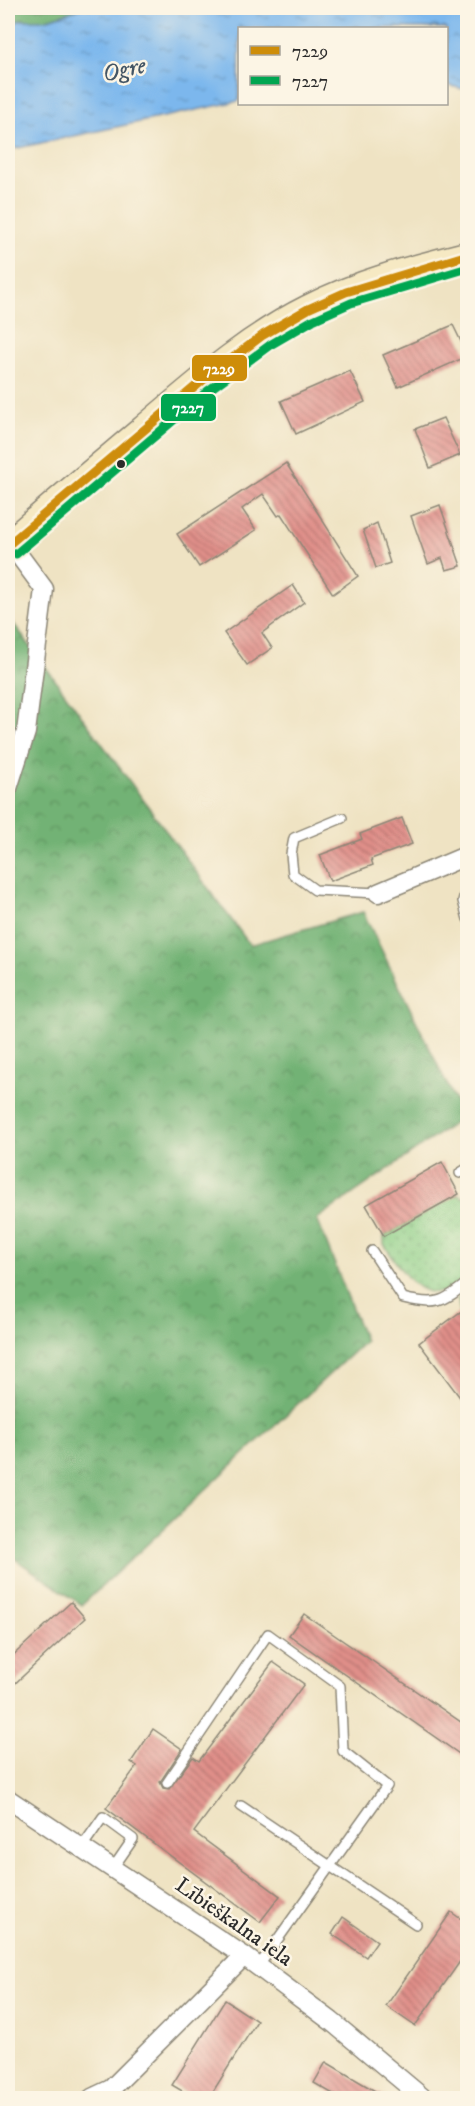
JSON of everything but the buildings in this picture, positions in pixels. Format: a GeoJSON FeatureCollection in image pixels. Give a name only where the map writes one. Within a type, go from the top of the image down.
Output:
{"type":"FeatureCollection","features":[{"type":"Feature","properties":{"kind":"main road"},"geometry":{"type":"LineString","coordinates":[[9,544],[209,374],[255,340],[308,309],[352,290],[398,273],[468,255]]}},
{"type":"Feature","properties":{"kind":"street"},"geometry":{"type":"LineString","coordinates":[[8,788],[26,732],[44,589],[9,544]]}},
{"type":"Feature","properties":{"kind":"street"},"geometry":{"type":"LineString","coordinates":[[378,893],[468,855]]}},
{"type":"Feature","properties":{"kind":"street","name":"Lībieškalna iela"},"geometry":{"type":"LineString","coordinates":[[8,1799],[251,1962],[331,2021],[423,2098]]}},
{"type":"Feature","properties":{"kind":"street"},"geometry":{"type":"LineString","coordinates":[[92,2098],[111,2089],[251,1962]]}},
{"type":"Feature","properties":{"kind":"lane"},"geometry":{"type":"LineString","coordinates":[[342,818],[294,838],[291,854],[293,874],[315,891],[378,893]]}},
{"type":"Feature","properties":{"kind":"lane"},"geometry":{"type":"LineString","coordinates":[[468,882],[463,901],[468,919]]}},
{"type":"Feature","properties":{"kind":"lane"},"geometry":{"type":"LineString","coordinates":[[372,1251],[404,1298],[427,1304],[448,1299],[468,1282]]}},
{"type":"Feature","properties":{"kind":"lane"},"geometry":{"type":"LineString","coordinates":[[167,1783],[268,1634],[340,1686],[343,1751],[387,1786],[330,1867],[251,1962]]}},
{"type":"Feature","properties":{"kind":"lane"},"geometry":{"type":"LineString","coordinates":[[241,1806],[416,1924]]}},
{"type":"Feature","properties":{"kind":"lane"},"geometry":{"type":"LineString","coordinates":[[82,1847],[103,1817],[133,1839],[113,1868]]}},
{"type":"Feature","properties":{"kind":"green space"},"geometry":{"type":"Polygon","coordinates":[[[8,8],[83,8],[44,20],[20,20],[8,27],[8,8]]]}},
{"type":"Feature","properties":{"kind":"green space"},"geometry":{"type":"Polygon","coordinates":[[[8,616],[250,945],[363,912],[463,1117],[317,1219],[365,1341],[82,1605],[8,1554],[8,616]]]}},
{"type":"Feature","properties":{"kind":"green space"},"geometry":{"type":"Polygon","coordinates":[[[459,1194],[462,1198],[467,1195],[467,1275],[453,1287],[441,1292],[430,1292],[419,1287],[400,1269],[384,1244],[384,1236],[459,1194]]]}},
{"type":"Feature","properties":{"kind":"green space"},"geometry":{"type":"Polygon","coordinates":[[[467,1292],[467,1323],[460,1312],[458,1299],[467,1292]]]}},
{"type":"Feature","properties":{"kind":"water","name":"Ogre"},"geometry":{"type":"Polygon","coordinates":[[[83,8],[467,8],[467,90],[448,85],[448,27],[238,27],[238,101],[8,150],[8,27],[20,20],[45,20],[83,8]]]}},
{"type":"Feature","properties":{"kind":"transit line","name":"7229"},"geometry":{"type":"LineString","coordinates":[[8,545],[202,381],[263,335],[308,309],[346,292],[468,255]]}},
{"type":"Feature","properties":{"kind":"transit line","name":"7227"},"geometry":{"type":"LineString","coordinates":[[16,554],[209,390],[270,345],[313,320],[351,303],[468,268]]}}]}
